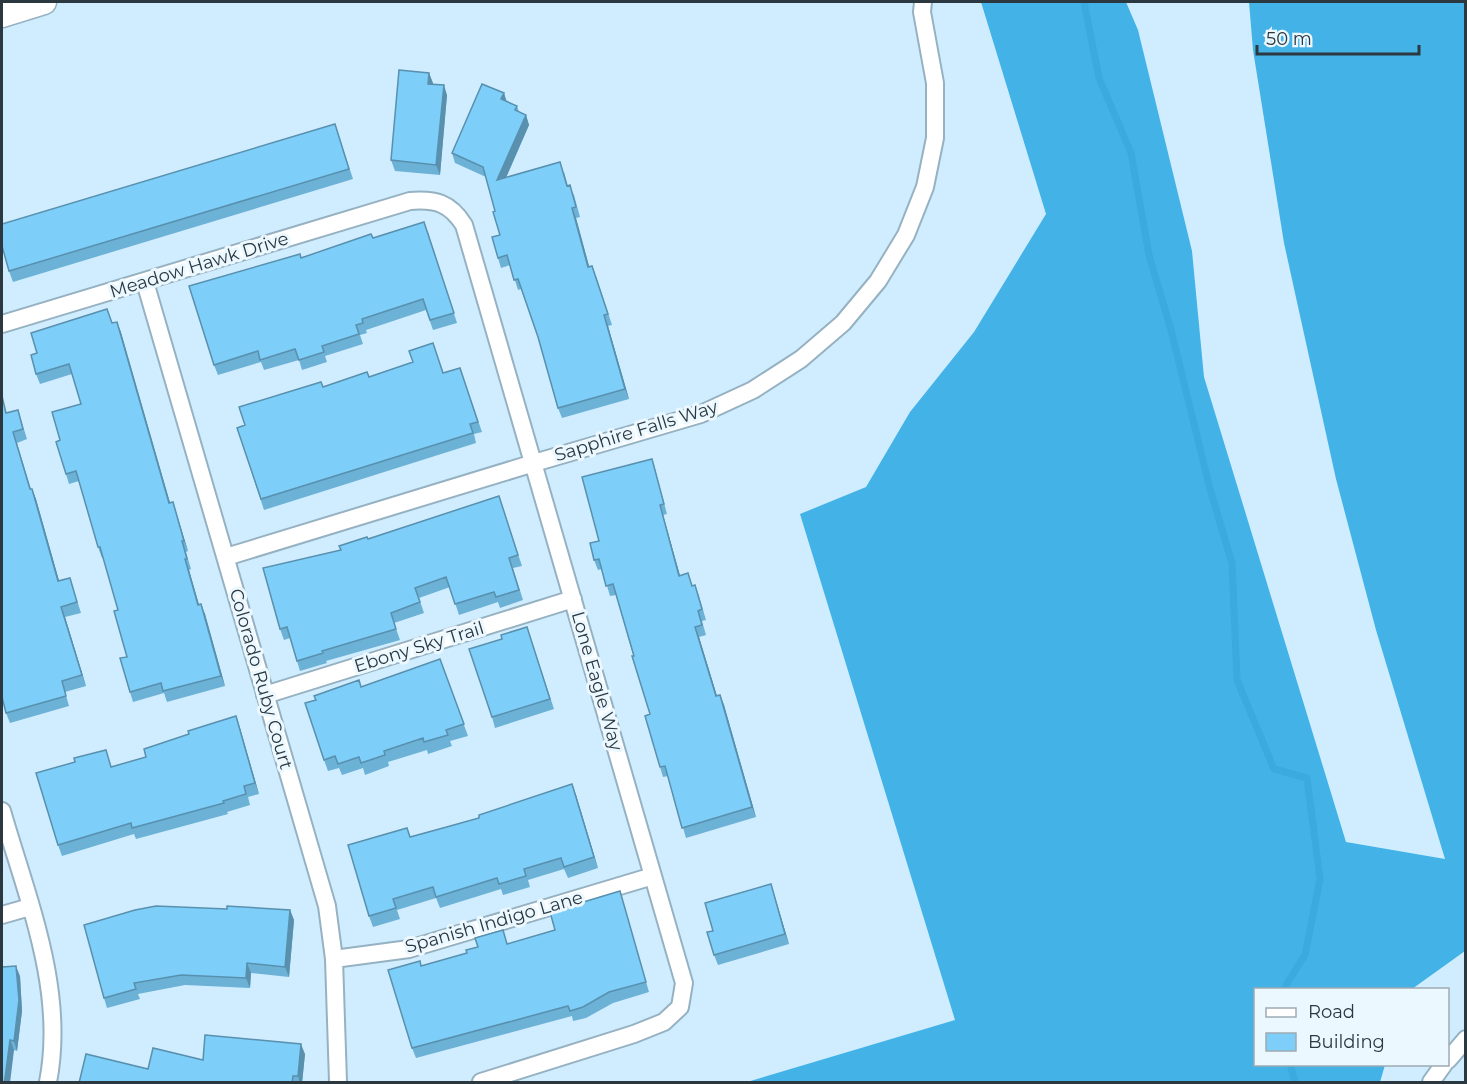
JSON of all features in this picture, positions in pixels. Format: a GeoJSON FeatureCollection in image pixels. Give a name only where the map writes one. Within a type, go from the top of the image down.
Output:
{"type":"FeatureCollection","features":[{"type":"Feature","properties":{"kind":"street"},"geometry":{"type":"LineString","coordinates":[[2,15],[44,2]]}},
{"type":"Feature","properties":{"kind":"street","name":"Sapphire Falls Way"},"geometry":{"type":"LineString","coordinates":[[225,558],[711,409],[753,390],[801,359],[843,322],[878,281],[906,235],[925,187],[934,138],[934,82],[922,7],[908,2]]}},
{"type":"Feature","properties":{"kind":"street","name":"Lone Eagle Way"},"geometry":{"type":"LineString","coordinates":[[397,205],[410,201],[427,200],[443,204],[456,213],[464,225],[684,983],[680,1007],[664,1022],[634,1034],[480,1083]]}},
{"type":"Feature","properties":{"kind":"street","name":"Meadow Hawk Drive"},"geometry":{"type":"LineString","coordinates":[[2,324],[397,205]]}},
{"type":"Feature","properties":{"kind":"street","name":"Colorado Ruby Court"},"geometry":{"type":"LineString","coordinates":[[145,282],[327,906],[334,959],[338,1083]]}},
{"type":"Feature","properties":{"kind":"street","name":"Ebony Sky Trail"},"geometry":{"type":"LineString","coordinates":[[265,695],[573,598]]}},
{"type":"Feature","properties":{"kind":"street"},"geometry":{"type":"LineString","coordinates":[[2,811],[46,968],[50,994],[52,1048],[48,1083]]}},
{"type":"Feature","properties":{"kind":"street","name":"Spanish Indigo Lane"},"geometry":{"type":"LineString","coordinates":[[334,959],[409,949],[653,876]]}},
{"type":"Feature","properties":{"kind":"street"},"geometry":{"type":"LineString","coordinates":[[2,915],[30,907]]}},
{"type":"Feature","properties":{"kind":"street"},"geometry":{"type":"LineString","coordinates":[[1449,1059],[1466,1039]]}},
{"type":"Feature","properties":{"kind":"street"},"geometry":{"type":"LineString","coordinates":[[1431,1083],[1443,1066]]}},
{"type":"Feature","properties":{"kind":"shaded area"},"geometry":{"type":"Polygon","coordinates":[[[981,2],[1126,2],[1138,30],[1192,251],[1204,377],[1346,842],[1445,859],[1376,630],[1336,479],[1284,243],[1253,50],[1249,2],[1465,2],[1465,951],[1413,988],[1254,988],[1254,1066],[1385,1066],[1380,1082],[747,1082],[955,1020],[800,514],[866,487],[910,412],[974,332],[1046,214],[981,2]]]}},
{"type":"Feature","properties":{"kind":"building"},"geometry":{"type":"Polygon","coordinates":[[[399,70],[429,73],[428,84],[444,85],[436,165],[391,160],[399,70]]]}},
{"type":"Feature","properties":{"kind":"building"},"geometry":{"type":"Polygon","coordinates":[[[482,84],[504,93],[501,99],[517,106],[515,110],[526,115],[497,180],[560,162],[576,207],[572,208],[588,267],[592,266],[608,314],[604,315],[625,389],[558,408],[538,337],[518,279],[514,280],[507,255],[498,258],[492,237],[500,235],[483,167],[452,153],[482,84]]]}},
{"type":"Feature","properties":{"kind":"building"},"geometry":{"type":"Polygon","coordinates":[[[335,124],[349,169],[9,271],[2,246],[2,224],[335,124]]]}},
{"type":"Feature","properties":{"kind":"building"},"geometry":{"type":"Polygon","coordinates":[[[424,222],[454,313],[430,320],[423,299],[362,319],[363,323],[356,325],[359,334],[322,346],[324,352],[299,360],[295,349],[260,360],[258,351],[214,365],[189,286],[300,254],[301,258],[371,234],[373,238],[424,222]]]}},
{"type":"Feature","properties":{"kind":"building"},"geometry":{"type":"Polygon","coordinates":[[[107,309],[112,323],[117,322],[169,503],[173,502],[184,541],[182,541],[187,559],[185,559],[198,605],[201,604],[221,676],[163,691],[161,683],[130,692],[120,658],[127,657],[114,611],[118,610],[100,547],[98,547],[76,471],[66,474],[56,442],[60,440],[52,412],[81,404],[69,364],[36,374],[31,355],[37,353],[31,333],[107,309]]]}},
{"type":"Feature","properties":{"kind":"building"},"geometry":{"type":"Polygon","coordinates":[[[433,343],[443,373],[460,368],[478,422],[470,424],[473,433],[261,499],[237,428],[245,425],[239,407],[321,382],[323,387],[367,372],[369,377],[413,362],[409,351],[433,343]]]}},
{"type":"Feature","properties":{"kind":"building"},"geometry":{"type":"Polygon","coordinates":[[[2,396],[6,413],[18,410],[23,429],[13,432],[58,581],[70,578],[77,602],[61,607],[82,675],[62,681],[66,696],[6,713],[2,697],[2,396]]]}},
{"type":"Feature","properties":{"kind":"building"},"geometry":{"type":"Polygon","coordinates":[[[652,459],[664,504],[660,505],[679,576],[688,573],[692,586],[695,585],[702,609],[698,611],[702,625],[695,627],[716,696],[720,695],[752,807],[682,828],[665,766],[660,767],[645,716],[650,714],[613,584],[606,586],[599,559],[594,560],[590,543],[599,541],[582,477],[652,459]]]}},
{"type":"Feature","properties":{"kind":"building"},"geometry":{"type":"Polygon","coordinates":[[[499,496],[518,555],[509,558],[519,590],[496,597],[494,592],[455,604],[446,577],[415,588],[420,602],[391,613],[396,629],[322,651],[323,653],[297,661],[287,627],[280,629],[263,568],[341,550],[339,546],[367,537],[368,539],[499,496]]]}},
{"type":"Feature","properties":{"kind":"building"},"geometry":{"type":"Polygon","coordinates":[[[527,627],[550,699],[492,717],[469,649],[502,639],[501,635],[527,627]]]}},
{"type":"Feature","properties":{"kind":"building"},"geometry":{"type":"Polygon","coordinates":[[[440,659],[464,724],[446,730],[448,735],[424,742],[423,738],[384,751],[385,755],[361,763],[359,757],[338,764],[335,756],[324,760],[305,703],[316,700],[314,696],[359,680],[361,687],[440,659]]]}},
{"type":"Feature","properties":{"kind":"building"},"geometry":{"type":"Polygon","coordinates":[[[236,716],[255,783],[244,786],[246,794],[223,801],[224,803],[132,828],[131,823],[58,845],[36,773],[75,762],[74,758],[106,750],[111,767],[146,757],[144,749],[189,734],[188,731],[236,716]]]}},
{"type":"Feature","properties":{"kind":"building"},"geometry":{"type":"Polygon","coordinates":[[[572,784],[594,857],[564,867],[561,858],[524,869],[526,876],[499,884],[497,878],[436,897],[433,887],[393,899],[396,908],[369,916],[348,845],[407,828],[410,837],[479,818],[479,815],[572,784]]]}},
{"type":"Feature","properties":{"kind":"building"},"geometry":{"type":"Polygon","coordinates":[[[771,884],[785,934],[714,955],[707,932],[713,931],[705,903],[771,884]]]}},
{"type":"Feature","properties":{"kind":"building"},"geometry":{"type":"Polygon","coordinates":[[[620,891],[646,982],[609,992],[583,1007],[570,1011],[568,1006],[412,1048],[388,970],[420,961],[421,966],[467,953],[466,950],[478,947],[475,938],[503,930],[507,944],[555,930],[550,912],[620,891]]]}},
{"type":"Feature","properties":{"kind":"building"},"geometry":{"type":"Polygon","coordinates":[[[156,906],[227,909],[227,906],[290,910],[285,967],[247,963],[246,978],[181,975],[134,983],[136,989],[104,998],[84,925],[156,906]]]}},
{"type":"Feature","properties":{"kind":"building"},"geometry":{"type":"Polygon","coordinates":[[[16,966],[19,1000],[14,1041],[10,1040],[5,1078],[2,1083],[2,967],[16,966]]]}},
{"type":"Feature","properties":{"kind":"building"},"geometry":{"type":"Polygon","coordinates":[[[205,1035],[301,1044],[298,1076],[293,1076],[292,1083],[79,1083],[86,1054],[148,1069],[153,1048],[203,1060],[205,1035]]]}},
{"type":"Feature","properties":{"kind":"waterway"},"geometry":{"type":"LineString","coordinates":[[1084,2],[1099,78],[1131,153],[1149,255],[1171,330],[1210,489],[1232,563],[1237,680],[1274,769],[1307,778],[1320,879],[1305,955],[1286,988]]}},
{"type":"Feature","properties":{"kind":"waterway"},"geometry":{"type":"LineString","coordinates":[[1291,1066],[1295,1082]]}}]}
